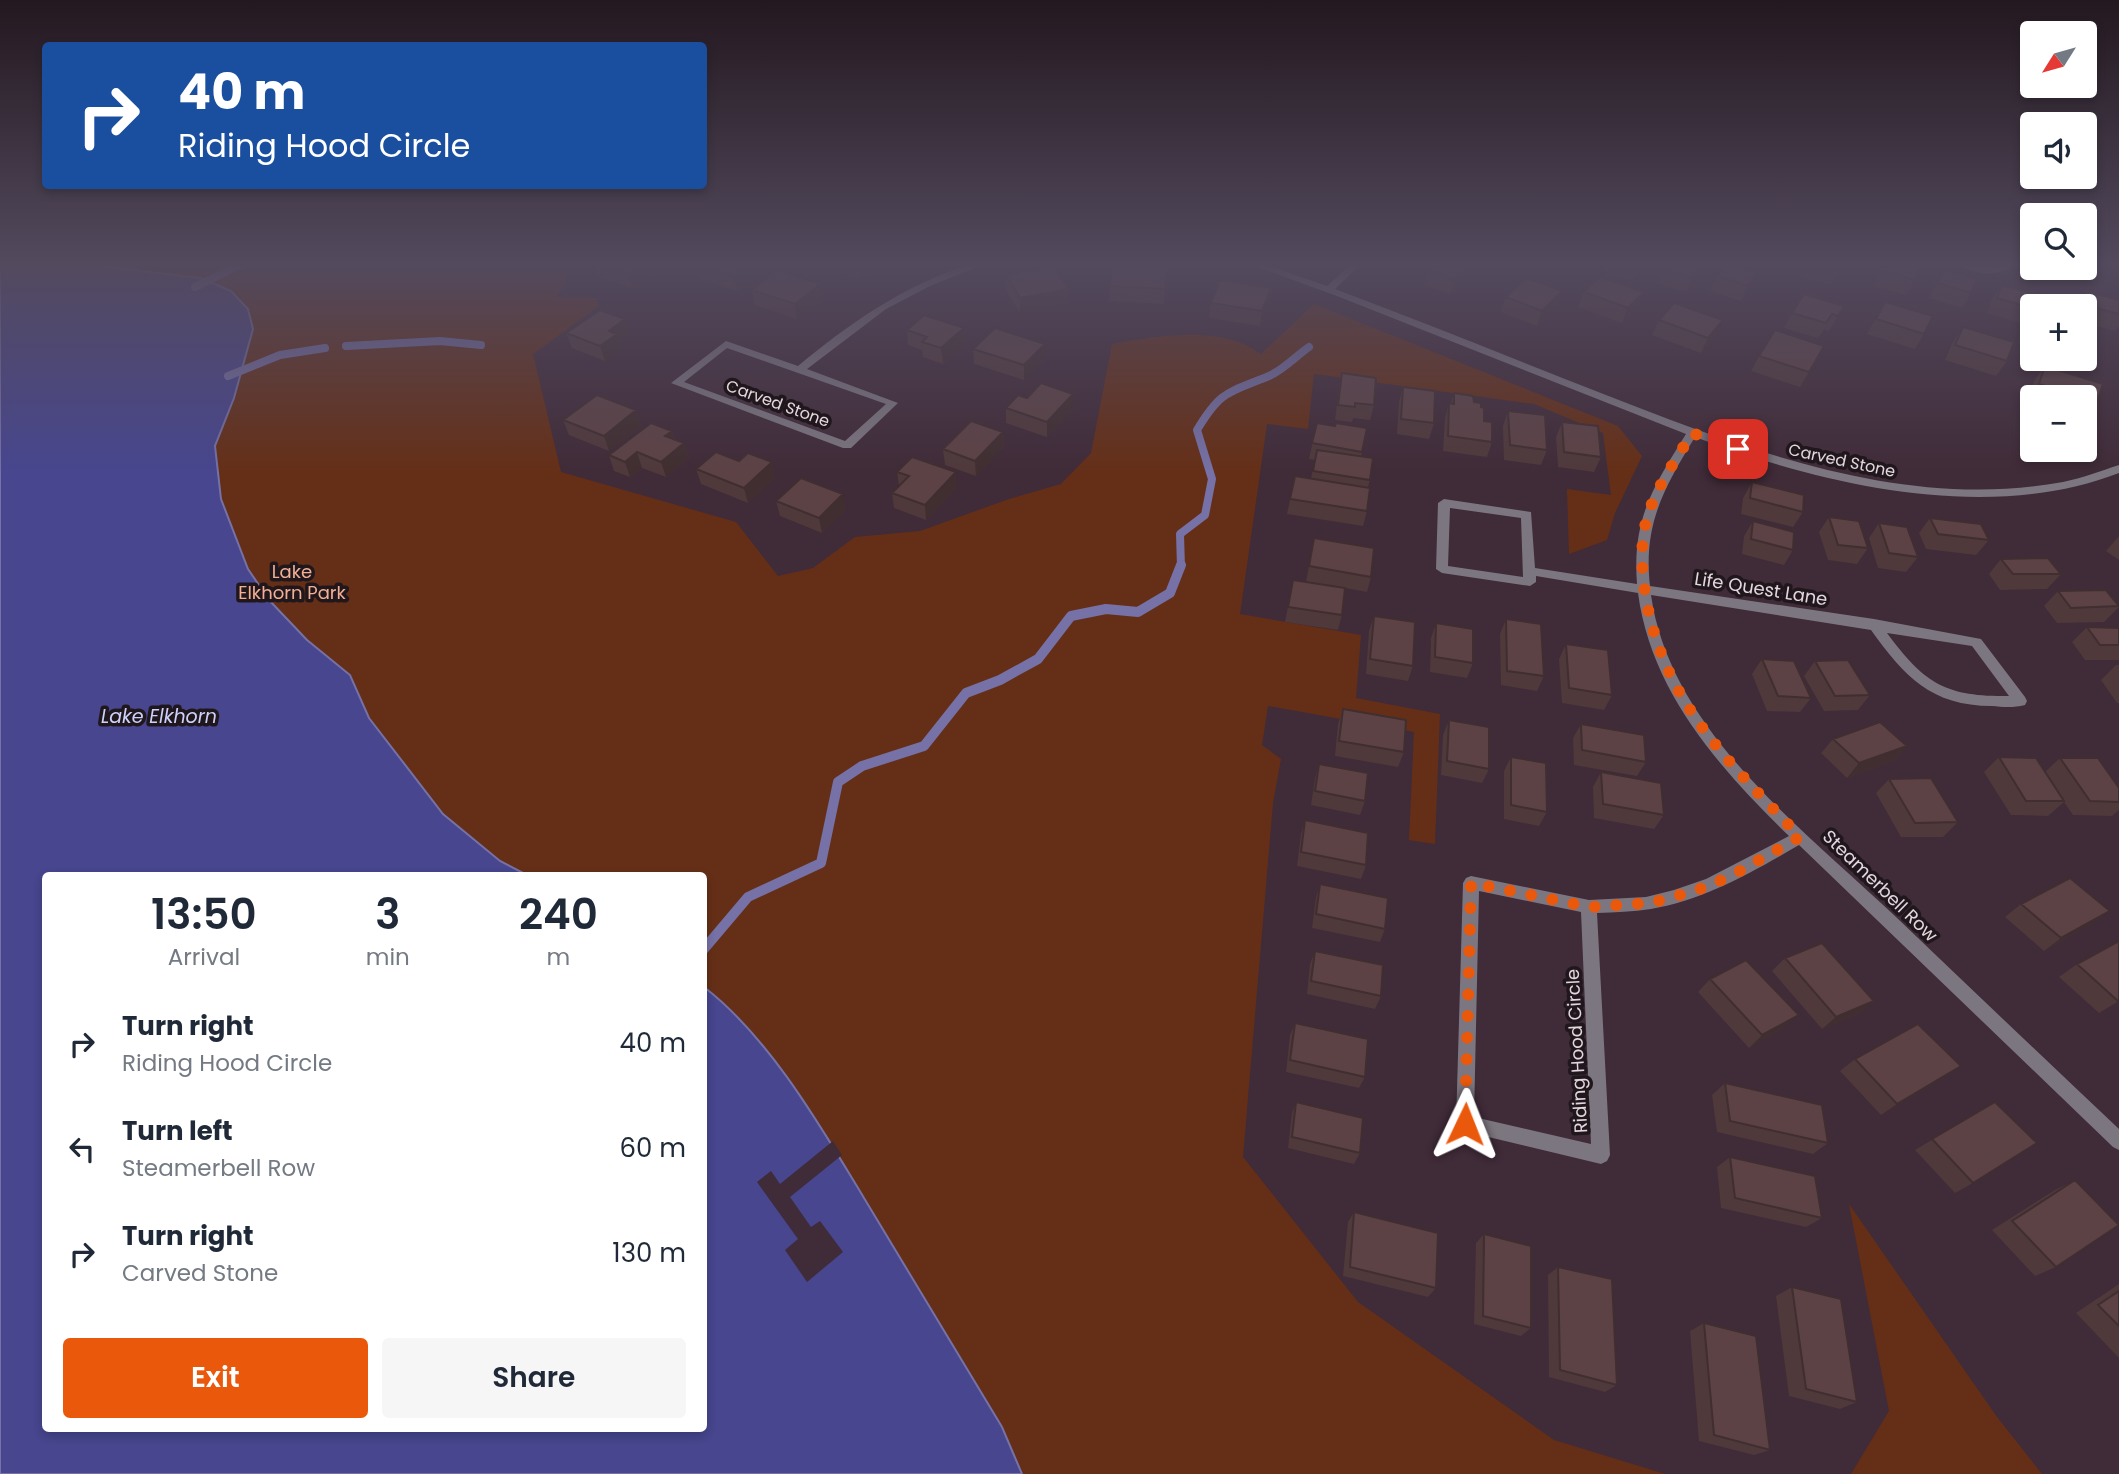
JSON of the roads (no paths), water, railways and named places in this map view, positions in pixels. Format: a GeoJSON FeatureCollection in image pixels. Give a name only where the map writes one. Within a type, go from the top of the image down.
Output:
{"type":"FeatureCollection","features":[{"type":"Feature","properties":{"kind":"street"},"geometry":{"type":"LineString","coordinates":[[799,370],[845,334]]}},
{"type":"Feature","properties":{"kind":"street","name":"Carved Stone"},"geometry":{"type":"LineString","coordinates":[[1441,334],[1692,433],[1808,471],[1866,483],[1919,491],[2031,491],[2074,485],[2118,471]]}},
{"type":"Feature","properties":{"kind":"street","name":"Carved Stone"},"geometry":{"type":"LineString","coordinates":[[726,344],[799,370],[893,403],[847,446],[676,383],[726,344]]}},
{"type":"Feature","properties":{"kind":"street","name":"Steamerbell Row"},"geometry":{"type":"LineString","coordinates":[[1692,433],[1659,488],[1648,517],[1642,547],[1643,588],[1654,639],[1671,680],[1690,711],[1727,760],[1800,837],[2119,1141]]}},
{"type":"Feature","properties":{"kind":"street"},"geometry":{"type":"LineString","coordinates":[[1444,503],[1527,515],[1529,571],[1530,582],[1442,569],[1444,503]]}},
{"type":"Feature","properties":{"kind":"street","name":"Life Quest Lane"},"geometry":{"type":"LineString","coordinates":[[1529,571],[1874,624],[1976,642],[2020,701],[1968,700],[1946,694],[1913,674],[1897,657],[1874,624]]}},
{"type":"Feature","properties":{"kind":"street","name":"Riding Hood Circle"},"geometry":{"type":"LineString","coordinates":[[1590,907],[1601,1155],[1465,1124],[1471,883],[1590,907],[1651,903],[1695,891],[1731,876],[1800,837]]}},
{"type":"Feature","properties":{"kind":"water","name":"Lake Elkhorn"},"geometry":{"type":"Polygon","coordinates":[[[0,334],[252,334],[234,398],[215,446],[221,499],[248,569],[269,600],[307,640],[350,675],[369,718],[443,814],[500,861],[521,872],[42,872],[42,1432],[707,1432],[707,990],[751,1032],[812,1113],[1002,1427],[1022,1474],[0,1474],[0,334]]]}},
{"type":"Feature","properties":{"kind":"waterway"},"geometry":{"type":"LineString","coordinates":[[346,346],[440,341],[481,345]]}},
{"type":"Feature","properties":{"kind":"waterway"},"geometry":{"type":"LineString","coordinates":[[1181,565],[1180,534],[1205,515],[1212,479],[1197,430],[1213,407],[1227,394],[1274,373],[1309,347]]}},
{"type":"Feature","properties":{"kind":"waterway"},"geometry":{"type":"LineString","coordinates":[[228,376],[280,355],[325,348]]}},
{"type":"Feature","properties":{"kind":"waterway"},"geometry":{"type":"LineString","coordinates":[[707,945],[748,897],[821,863],[838,782],[862,766],[924,746],[966,693],[1000,680],[1038,659],[1071,616],[1106,609],[1138,612],[1170,593],[1181,565]]}},
{"type":"Feature","properties":{"kind":"park label","name":"Lake Elkhorn Park"},"geometry":{"type":"Point","coordinates":[292,582]}}]}
